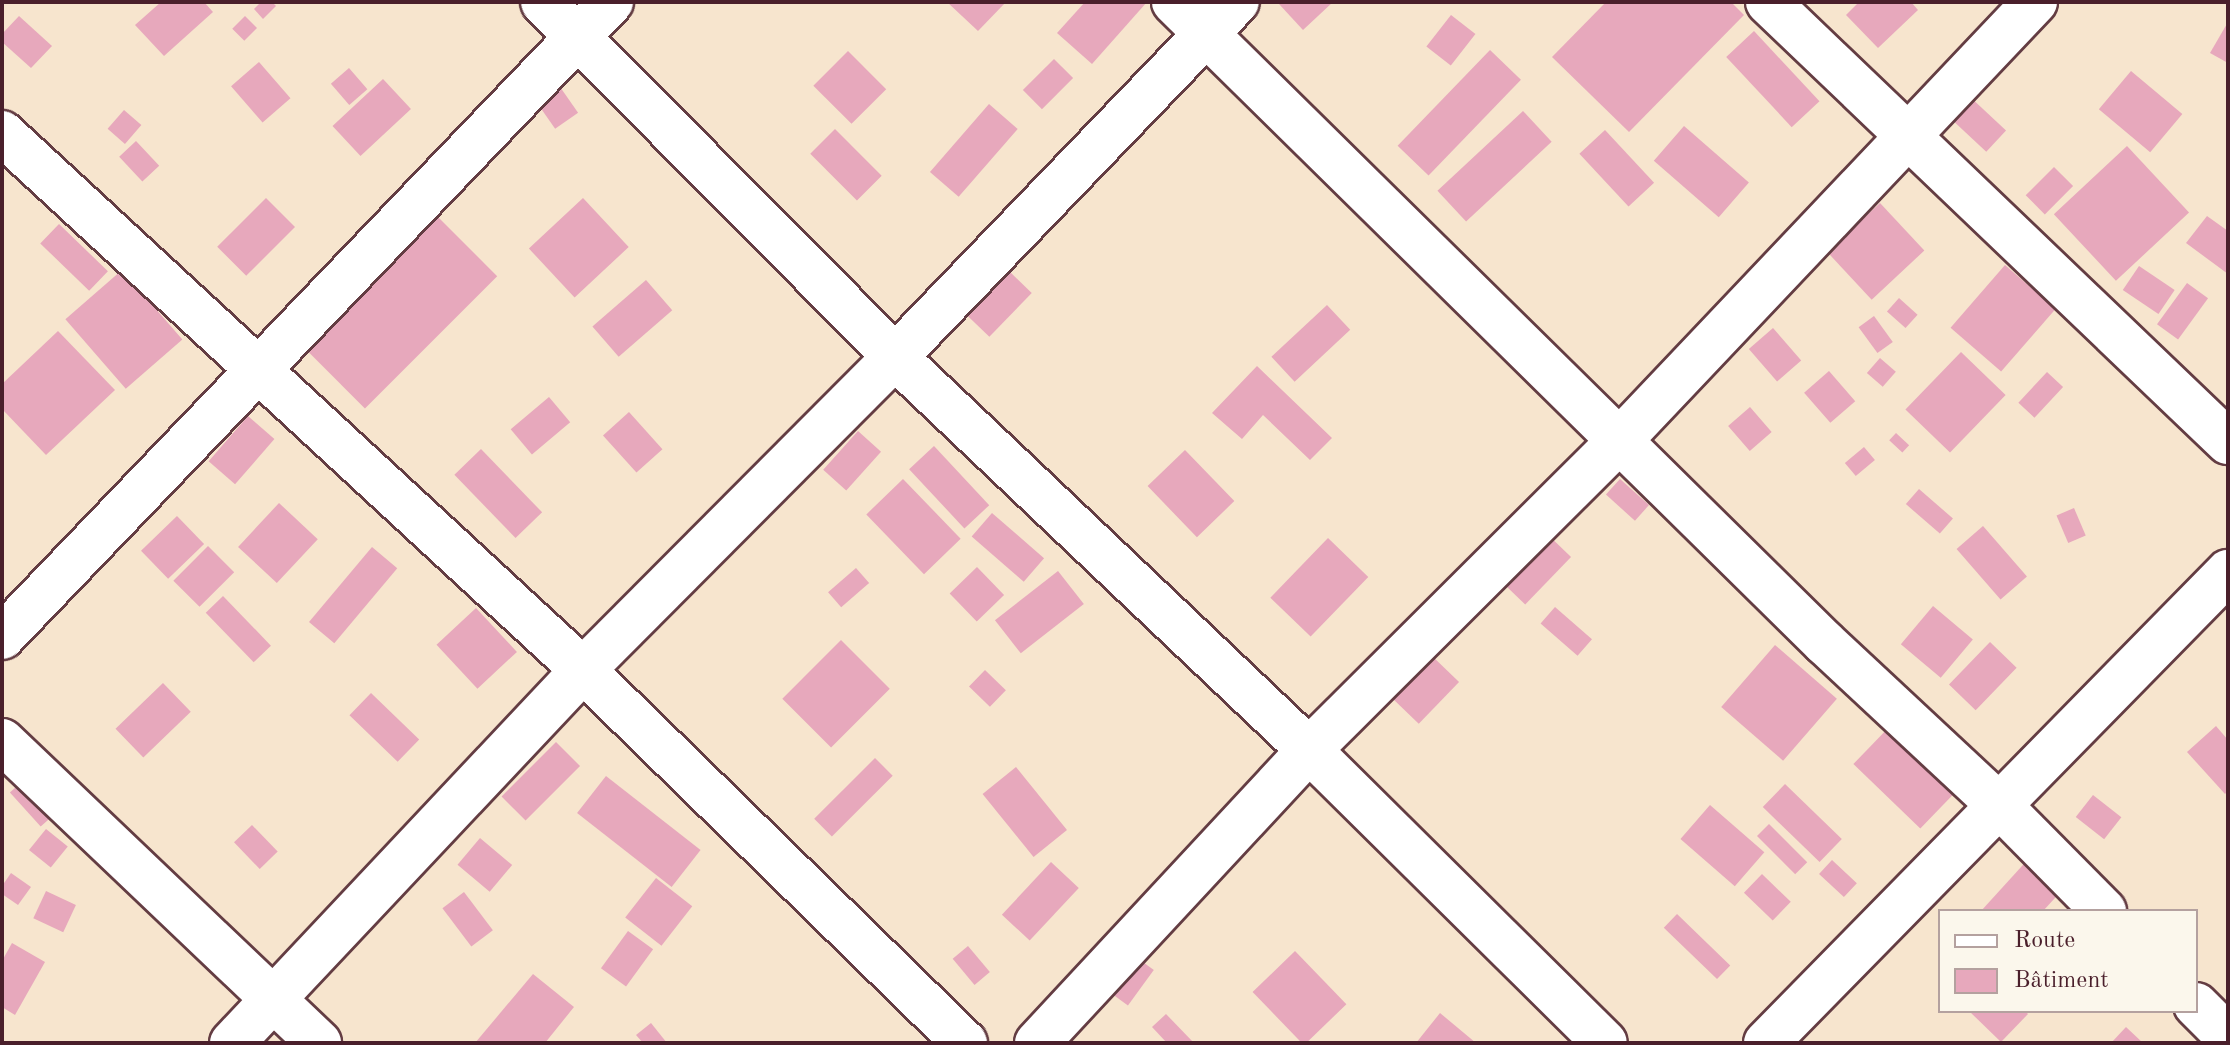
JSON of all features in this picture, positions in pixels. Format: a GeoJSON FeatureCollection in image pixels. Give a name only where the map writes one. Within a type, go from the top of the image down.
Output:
{"type":"FeatureCollection","features":[{"type":"Feature","properties":{"kind":"street"},"geometry":{"type":"LineString","coordinates":[[543,2],[895,357],[1309,750],[1605,1043]]}},
{"type":"Feature","properties":{"kind":"street"},"geometry":{"type":"LineString","coordinates":[[2,637],[611,2]]}},
{"type":"Feature","properties":{"kind":"street"},"geometry":{"type":"LineString","coordinates":[[1174,2],[1825,643],[2000,806],[2102,909]]}},
{"type":"Feature","properties":{"kind":"street"},"geometry":{"type":"LineString","coordinates":[[232,1043],[583,670],[895,357],[1237,2]]}},
{"type":"Feature","properties":{"kind":"street"},"geometry":{"type":"LineString","coordinates":[[1768,2],[2228,442]]}},
{"type":"Feature","properties":{"kind":"street"},"geometry":{"type":"LineString","coordinates":[[1037,1043],[1309,750],[1621,439],[2035,2]]}},
{"type":"Feature","properties":{"kind":"street"},"geometry":{"type":"LineString","coordinates":[[2,133],[583,670],[965,1043]]}},
{"type":"Feature","properties":{"kind":"street"},"geometry":{"type":"LineString","coordinates":[[1766,1043],[2228,572]]}},
{"type":"Feature","properties":{"kind":"street"},"geometry":{"type":"LineString","coordinates":[[2,741],[319,1043]]}},
{"type":"Feature","properties":{"kind":"street"},"geometry":{"type":"LineString","coordinates":[[2198,1007],[2228,1037]]}},
{"type":"Feature","properties":{"kind":"building"},"geometry":{"type":"Polygon","coordinates":[[[161,2],[204,2],[213,12],[164,56],[135,25],[161,2]]]}},
{"type":"Feature","properties":{"kind":"building"},"geometry":{"type":"Polygon","coordinates":[[[261,2],[272,2],[276,6],[263,19],[254,9],[261,2]]]}},
{"type":"Feature","properties":{"kind":"building"},"geometry":{"type":"Polygon","coordinates":[[[947,2],[1006,2],[978,31],[947,2]]]}},
{"type":"Feature","properties":{"kind":"building"},"geometry":{"type":"Polygon","coordinates":[[[1085,2],[1147,2],[1092,64],[1057,33],[1085,2]]]}},
{"type":"Feature","properties":{"kind":"building"},"geometry":{"type":"Polygon","coordinates":[[[1333,2],[1303,30],[1279,4],[1333,2]]]}},
{"type":"Feature","properties":{"kind":"building"},"geometry":{"type":"Polygon","coordinates":[[[1606,2],[1731,2],[1744,15],[1629,132],[1552,57],[1606,2]]]}},
{"type":"Feature","properties":{"kind":"building"},"geometry":{"type":"Polygon","coordinates":[[[1859,2],[1911,2],[1918,10],[1878,48],[1846,15],[1859,2]]]}},
{"type":"Feature","properties":{"kind":"building"},"geometry":{"type":"Polygon","coordinates":[[[1451,15],[1475,34],[1451,66],[1426,47],[1451,15]]]}},
{"type":"Feature","properties":{"kind":"building"},"geometry":{"type":"Polygon","coordinates":[[[19,16],[52,46],[31,68],[2,42],[2,34],[19,16]]]}},
{"type":"Feature","properties":{"kind":"building"},"geometry":{"type":"Polygon","coordinates":[[[245,16],[257,28],[244,41],[232,29],[245,16]]]}},
{"type":"Feature","properties":{"kind":"building"},"geometry":{"type":"Polygon","coordinates":[[[2228,22],[2228,63],[2210,53],[2228,22]]]}},
{"type":"Feature","properties":{"kind":"building"},"geometry":{"type":"Polygon","coordinates":[[[1754,31],[1819,101],[1792,127],[1726,57],[1754,31]]]}},
{"type":"Feature","properties":{"kind":"building"},"geometry":{"type":"Polygon","coordinates":[[[1490,50],[1521,80],[1429,176],[1398,146],[1490,50]]]}},
{"type":"Feature","properties":{"kind":"building"},"geometry":{"type":"Polygon","coordinates":[[[848,51],[886,89],[852,124],[813,86],[848,51]]]}},
{"type":"Feature","properties":{"kind":"building"},"geometry":{"type":"Polygon","coordinates":[[[1054,59],[1073,78],[1042,109],[1023,90],[1054,59]]]}},
{"type":"Feature","properties":{"kind":"building"},"geometry":{"type":"Polygon","coordinates":[[[259,62],[290,98],[263,123],[231,86],[259,62]]]}},
{"type":"Feature","properties":{"kind":"building"},"geometry":{"type":"Polygon","coordinates":[[[349,68],[367,89],[349,105],[331,84],[349,68]]]}},
{"type":"Feature","properties":{"kind":"building"},"geometry":{"type":"Polygon","coordinates":[[[2131,71],[2182,114],[2150,152],[2099,109],[2131,71]]]}},
{"type":"Feature","properties":{"kind":"building"},"geometry":{"type":"Polygon","coordinates":[[[383,79],[411,109],[360,156],[333,126],[383,79]]]}},
{"type":"Feature","properties":{"kind":"building"},"geometry":{"type":"Polygon","coordinates":[[[558,84],[578,113],[555,129],[535,100],[558,84]]]}},
{"type":"Feature","properties":{"kind":"building"},"geometry":{"type":"Polygon","coordinates":[[[1968,95],[2006,130],[1986,152],[1948,116],[1968,95]]]}},
{"type":"Feature","properties":{"kind":"building"},"geometry":{"type":"Polygon","coordinates":[[[989,104],[1018,129],[959,197],[930,172],[989,104]]]}},
{"type":"Feature","properties":{"kind":"building"},"geometry":{"type":"Polygon","coordinates":[[[124,110],[141,125],[125,144],[108,129],[124,110]]]}},
{"type":"Feature","properties":{"kind":"building"},"geometry":{"type":"Polygon","coordinates":[[[1523,111],[1552,142],[1466,222],[1437,191],[1523,111]]]}},
{"type":"Feature","properties":{"kind":"building"},"geometry":{"type":"Polygon","coordinates":[[[1684,126],[1749,182],[1719,217],[1654,161],[1684,126]]]}},
{"type":"Feature","properties":{"kind":"building"},"geometry":{"type":"Polygon","coordinates":[[[835,129],[882,176],[857,200],[810,154],[835,129]]]}},
{"type":"Feature","properties":{"kind":"building"},"geometry":{"type":"Polygon","coordinates":[[[1605,130],[1654,183],[1629,207],[1579,154],[1605,130]]]}},
{"type":"Feature","properties":{"kind":"building"},"geometry":{"type":"Polygon","coordinates":[[[136,141],[159,166],[142,182],[119,157],[136,141]]]}},
{"type":"Feature","properties":{"kind":"building"},"geometry":{"type":"Polygon","coordinates":[[[2127,146],[2189,213],[2116,281],[2054,214],[2127,146]]]}},
{"type":"Feature","properties":{"kind":"building"},"geometry":{"type":"Polygon","coordinates":[[[2054,167],[2073,186],[2045,214],[2026,195],[2054,167]]]}},
{"type":"Feature","properties":{"kind":"building"},"geometry":{"type":"Polygon","coordinates":[[[266,198],[295,227],[246,276],[217,247],[266,198]]]}},
{"type":"Feature","properties":{"kind":"building"},"geometry":{"type":"Polygon","coordinates":[[[583,198],[629,247],[575,297],[529,248],[583,198]]]}},
{"type":"Feature","properties":{"kind":"building"},"geometry":{"type":"Polygon","coordinates":[[[1880,203],[1924,251],[1872,300],[1827,252],[1880,203]]]}},
{"type":"Feature","properties":{"kind":"building"},"geometry":{"type":"Polygon","coordinates":[[[430,209],[497,276],[365,408],[298,341],[430,209]]]}},
{"type":"Feature","properties":{"kind":"building"},"geometry":{"type":"Polygon","coordinates":[[[2207,216],[2228,231],[2228,274],[2186,243],[2207,216]]]}},
{"type":"Feature","properties":{"kind":"building"},"geometry":{"type":"Polygon","coordinates":[[[59,224],[108,271],[89,291],[40,243],[59,224]]]}},
{"type":"Feature","properties":{"kind":"building"},"geometry":{"type":"Polygon","coordinates":[[[2005,265],[2056,309],[2001,372],[1951,328],[2005,265]]]}},
{"type":"Feature","properties":{"kind":"building"},"geometry":{"type":"Polygon","coordinates":[[[2139,266],[2175,290],[2158,314],[2123,290],[2139,266]]]}},
{"type":"Feature","properties":{"kind":"building"},"geometry":{"type":"Polygon","coordinates":[[[122,270],[182,339],[126,389],[65,319],[122,270]]]}},
{"type":"Feature","properties":{"kind":"building"},"geometry":{"type":"Polygon","coordinates":[[[1008,270],[1032,293],[989,337],[966,314],[1008,270]]]}},
{"type":"Feature","properties":{"kind":"building"},"geometry":{"type":"Polygon","coordinates":[[[646,280],[672,310],[619,357],[592,327],[646,280]]]}},
{"type":"Feature","properties":{"kind":"building"},"geometry":{"type":"Polygon","coordinates":[[[2187,283],[2208,298],[2178,340],[2157,324],[2187,283]]]}},
{"type":"Feature","properties":{"kind":"building"},"geometry":{"type":"Polygon","coordinates":[[[1899,298],[1918,315],[1906,328],[1887,311],[1899,298]]]}},
{"type":"Feature","properties":{"kind":"building"},"geometry":{"type":"Polygon","coordinates":[[[1327,305],[1350,330],[1295,382],[1271,357],[1327,305]]]}},
{"type":"Feature","properties":{"kind":"building"},"geometry":{"type":"Polygon","coordinates":[[[1874,316],[1893,342],[1877,353],[1859,327],[1874,316]]]}},
{"type":"Feature","properties":{"kind":"building"},"geometry":{"type":"Polygon","coordinates":[[[1773,328],[1801,360],[1777,381],[1749,349],[1773,328]]]}},
{"type":"Feature","properties":{"kind":"building"},"geometry":{"type":"Polygon","coordinates":[[[58,331],[115,390],[46,455],[2,409],[2,384],[58,331]]]}},
{"type":"Feature","properties":{"kind":"building"},"geometry":{"type":"Polygon","coordinates":[[[1961,352],[2006,395],[1950,453],[1905,410],[1961,352]]]}},
{"type":"Feature","properties":{"kind":"building"},"geometry":{"type":"Polygon","coordinates":[[[1880,358],[1896,372],[1883,387],[1867,373],[1880,358]]]}},
{"type":"Feature","properties":{"kind":"building"},"geometry":{"type":"Polygon","coordinates":[[[1257,366],[1332,438],[1310,460],[1263,415],[1242,439],[1212,413],[1257,366]]]}},
{"type":"Feature","properties":{"kind":"building"},"geometry":{"type":"Polygon","coordinates":[[[1829,371],[1855,401],[1830,423],[1804,393],[1829,371]]]}},
{"type":"Feature","properties":{"kind":"building"},"geometry":{"type":"Polygon","coordinates":[[[2047,372],[2063,387],[2034,418],[2018,403],[2047,372]]]}},
{"type":"Feature","properties":{"kind":"building"},"geometry":{"type":"Polygon","coordinates":[[[549,397],[570,422],[532,454],[511,429],[549,397]]]}},
{"type":"Feature","properties":{"kind":"building"},"geometry":{"type":"Polygon","coordinates":[[[1750,407],[1772,432],[1750,451],[1728,426],[1750,407]]]}},
{"type":"Feature","properties":{"kind":"building"},"geometry":{"type":"Polygon","coordinates":[[[629,412],[662,449],[636,473],[603,435],[629,412]]]}},
{"type":"Feature","properties":{"kind":"building"},"geometry":{"type":"Polygon","coordinates":[[[248,416],[274,439],[235,484],[209,461],[248,416]]]}},
{"type":"Feature","properties":{"kind":"building"},"geometry":{"type":"Polygon","coordinates":[[[858,431],[881,452],[846,490],[823,470],[858,431]]]}},
{"type":"Feature","properties":{"kind":"building"},"geometry":{"type":"Polygon","coordinates":[[[1896,433],[1909,445],[1902,453],[1889,440],[1896,433]]]}},
{"type":"Feature","properties":{"kind":"building"},"geometry":{"type":"Polygon","coordinates":[[[934,446],[989,505],[964,528],[909,469],[934,446]]]}},
{"type":"Feature","properties":{"kind":"building"},"geometry":{"type":"Polygon","coordinates":[[[1864,447],[1875,460],[1856,476],[1845,463],[1864,447]]]}},
{"type":"Feature","properties":{"kind":"building"},"geometry":{"type":"Polygon","coordinates":[[[481,449],[542,512],[516,538],[454,475],[481,449]]]}},
{"type":"Feature","properties":{"kind":"building"},"geometry":{"type":"Polygon","coordinates":[[[1185,450],[1234,501],[1197,537],[1148,486],[1185,450]]]}},
{"type":"Feature","properties":{"kind":"building"},"geometry":{"type":"Polygon","coordinates":[[[903,479],[961,539],[924,574],[866,514],[903,479]]]}},
{"type":"Feature","properties":{"kind":"building"},"geometry":{"type":"Polygon","coordinates":[[[1620,479],[1649,505],[1635,521],[1606,495],[1620,479]]]}},
{"type":"Feature","properties":{"kind":"building"},"geometry":{"type":"Polygon","coordinates":[[[1919,489],[1953,519],[1940,534],[1906,504],[1919,489]]]}},
{"type":"Feature","properties":{"kind":"building"},"geometry":{"type":"Polygon","coordinates":[[[279,503],[318,539],[277,583],[238,547],[279,503]]]}},
{"type":"Feature","properties":{"kind":"building"},"geometry":{"type":"Polygon","coordinates":[[[2074,508],[2086,536],[2068,543],[2057,515],[2074,508]]]}},
{"type":"Feature","properties":{"kind":"building"},"geometry":{"type":"Polygon","coordinates":[[[992,513],[1044,558],[1024,582],[972,536],[992,513]]]}},
{"type":"Feature","properties":{"kind":"building"},"geometry":{"type":"Polygon","coordinates":[[[177,516],[204,544],[168,579],[141,551],[177,516]]]}},
{"type":"Feature","properties":{"kind":"building"},"geometry":{"type":"Polygon","coordinates":[[[1983,526],[2027,577],[2001,600],[1957,549],[1983,526]]]}},
{"type":"Feature","properties":{"kind":"building"},"geometry":{"type":"Polygon","coordinates":[[[1543,530],[1571,557],[1525,605],[1497,577],[1543,530]]]}},
{"type":"Feature","properties":{"kind":"building"},"geometry":{"type":"Polygon","coordinates":[[[1328,538],[1368,577],[1311,637],[1270,598],[1328,538]]]}},
{"type":"Feature","properties":{"kind":"building"},"geometry":{"type":"Polygon","coordinates":[[[208,546],[234,572],[200,607],[173,581],[208,546]]]}},
{"type":"Feature","properties":{"kind":"building"},"geometry":{"type":"Polygon","coordinates":[[[372,547],[397,568],[334,643],[309,622],[372,547]]]}},
{"type":"Feature","properties":{"kind":"building"},"geometry":{"type":"Polygon","coordinates":[[[977,567],[1004,595],[977,621],[950,593],[977,567]]]}},
{"type":"Feature","properties":{"kind":"building"},"geometry":{"type":"Polygon","coordinates":[[[856,568],[869,583],[841,607],[828,592],[856,568]]]}},
{"type":"Feature","properties":{"kind":"building"},"geometry":{"type":"Polygon","coordinates":[[[1058,571],[1084,604],[1021,653],[995,620],[1058,571]]]}},
{"type":"Feature","properties":{"kind":"building"},"geometry":{"type":"Polygon","coordinates":[[[223,596],[271,646],[254,662],[206,613],[223,596]]]}},
{"type":"Feature","properties":{"kind":"building"},"geometry":{"type":"Polygon","coordinates":[[[1933,606],[1973,639],[1941,678],[1901,644],[1933,606]]]}},
{"type":"Feature","properties":{"kind":"building"},"geometry":{"type":"Polygon","coordinates":[[[1555,607],[1592,639],[1578,656],[1541,624],[1555,607]]]}},
{"type":"Feature","properties":{"kind":"building"},"geometry":{"type":"Polygon","coordinates":[[[476,608],[517,652],[477,689],[437,645],[476,608]]]}},
{"type":"Feature","properties":{"kind":"building"},"geometry":{"type":"Polygon","coordinates":[[[841,640],[890,689],[831,747],[782,699],[841,640]]]}},
{"type":"Feature","properties":{"kind":"building"},"geometry":{"type":"Polygon","coordinates":[[[1990,642],[2017,668],[1976,710],[1949,684],[1990,642]]]}},
{"type":"Feature","properties":{"kind":"building"},"geometry":{"type":"Polygon","coordinates":[[[1775,645],[1837,699],[1783,761],[1721,707],[1775,645]]]}},
{"type":"Feature","properties":{"kind":"building"},"geometry":{"type":"Polygon","coordinates":[[[1431,655],[1459,682],[1419,724],[1391,697],[1431,655]]]}},
{"type":"Feature","properties":{"kind":"building"},"geometry":{"type":"Polygon","coordinates":[[[985,670],[1006,690],[990,707],[969,687],[985,670]]]}},
{"type":"Feature","properties":{"kind":"building"},"geometry":{"type":"Polygon","coordinates":[[[163,683],[191,712],[143,758],[116,729],[163,683]]]}},
{"type":"Feature","properties":{"kind":"building"},"geometry":{"type":"Polygon","coordinates":[[[371,693],[419,740],[398,762],[349,715],[371,693]]]}},
{"type":"Feature","properties":{"kind":"building"},"geometry":{"type":"Polygon","coordinates":[[[1893,723],[1960,788],[1920,829],[1853,764],[1893,723]]]}},
{"type":"Feature","properties":{"kind":"building"},"geometry":{"type":"Polygon","coordinates":[[[2216,726],[2228,740],[2228,791],[2225,794],[2187,752],[2216,726]]]}},
{"type":"Feature","properties":{"kind":"building"},"geometry":{"type":"Polygon","coordinates":[[[556,742],[580,766],[526,820],[502,796],[556,742]]]}},
{"type":"Feature","properties":{"kind":"building"},"geometry":{"type":"Polygon","coordinates":[[[875,758],[893,776],[832,836],[814,819],[875,758]]]}},
{"type":"Feature","properties":{"kind":"building"},"geometry":{"type":"Polygon","coordinates":[[[1016,767],[1067,830],[1034,857],[983,794],[1016,767]]]}},
{"type":"Feature","properties":{"kind":"building"},"geometry":{"type":"Polygon","coordinates":[[[606,776],[701,850],[672,887],[577,813],[606,776]]]}},
{"type":"Feature","properties":{"kind":"building"},"geometry":{"type":"Polygon","coordinates":[[[27,777],[58,811],[41,827],[10,792],[27,777]]]}},
{"type":"Feature","properties":{"kind":"building"},"geometry":{"type":"Polygon","coordinates":[[[1785,784],[1842,839],[1820,862],[1763,807],[1785,784]]]}},
{"type":"Feature","properties":{"kind":"building"},"geometry":{"type":"Polygon","coordinates":[[[2093,795],[2121,817],[2104,839],[2076,817],[2093,795]]]}},
{"type":"Feature","properties":{"kind":"building"},"geometry":{"type":"Polygon","coordinates":[[[1710,805],[1764,852],[1735,886],[1680,839],[1710,805]]]}},
{"type":"Feature","properties":{"kind":"building"},"geometry":{"type":"Polygon","coordinates":[[[1769,824],[1807,862],[1795,874],[1757,836],[1769,824]]]}},
{"type":"Feature","properties":{"kind":"building"},"geometry":{"type":"Polygon","coordinates":[[[252,825],[278,852],[260,869],[234,842],[252,825]]]}},
{"type":"Feature","properties":{"kind":"building"},"geometry":{"type":"Polygon","coordinates":[[[46,829],[68,847],[51,868],[29,850],[46,829]]]}},
{"type":"Feature","properties":{"kind":"building"},"geometry":{"type":"Polygon","coordinates":[[[480,838],[512,865],[490,892],[458,865],[480,838]]]}},
{"type":"Feature","properties":{"kind":"building"},"geometry":{"type":"Polygon","coordinates":[[[2032,855],[2066,886],[2045,909],[1983,909],[2032,855]]]}},
{"type":"Feature","properties":{"kind":"building"},"geometry":{"type":"Polygon","coordinates":[[[1832,860],[1857,883],[1844,897],[1819,874],[1832,860]]]}},
{"type":"Feature","properties":{"kind":"building"},"geometry":{"type":"Polygon","coordinates":[[[1051,862],[1079,888],[1030,941],[1002,915],[1051,862]]]}},
{"type":"Feature","properties":{"kind":"building"},"geometry":{"type":"Polygon","coordinates":[[[11,873],[31,887],[18,905],[2,894],[2,886],[11,873]]]}},
{"type":"Feature","properties":{"kind":"building"},"geometry":{"type":"Polygon","coordinates":[[[1762,874],[1791,902],[1773,920],[1744,893],[1762,874]]]}},
{"type":"Feature","properties":{"kind":"building"},"geometry":{"type":"Polygon","coordinates":[[[656,878],[692,906],[661,946],[625,917],[656,878]]]}},
{"type":"Feature","properties":{"kind":"building"},"geometry":{"type":"Polygon","coordinates":[[[46,891],[76,905],[63,932],[33,918],[46,891]]]}},
{"type":"Feature","properties":{"kind":"building"},"geometry":{"type":"Polygon","coordinates":[[[464,892],[493,930],[471,947],[442,908],[464,892]]]}},
{"type":"Feature","properties":{"kind":"building"},"geometry":{"type":"Polygon","coordinates":[[[1677,914],[1730,965],[1717,979],[1664,928],[1677,914]]]}},
{"type":"Feature","properties":{"kind":"building"},"geometry":{"type":"Polygon","coordinates":[[[628,931],[653,949],[626,986],[601,968],[628,931]]]}},
{"type":"Feature","properties":{"kind":"building"},"geometry":{"type":"Polygon","coordinates":[[[12,943],[45,962],[15,1015],[2,1007],[2,961],[12,943]]]}},
{"type":"Feature","properties":{"kind":"building"},"geometry":{"type":"Polygon","coordinates":[[[968,946],[990,972],[975,985],[953,959],[968,946]]]}},
{"type":"Feature","properties":{"kind":"building"},"geometry":{"type":"Polygon","coordinates":[[[1295,951],[1346,1004],[1306,1043],[1302,1043],[1253,992],[1295,951]]]}},
{"type":"Feature","properties":{"kind":"building"},"geometry":{"type":"Polygon","coordinates":[[[1136,957],[1154,970],[1128,1006],[1110,993],[1136,957]]]}},
{"type":"Feature","properties":{"kind":"building"},"geometry":{"type":"Polygon","coordinates":[[[533,974],[574,1007],[545,1043],[475,1043],[533,974]]]}},
{"type":"Feature","properties":{"kind":"building"},"geometry":{"type":"Polygon","coordinates":[[[1440,1013],[1476,1043],[1416,1043],[1440,1013]]]}},
{"type":"Feature","properties":{"kind":"building"},"geometry":{"type":"Polygon","coordinates":[[[1971,1013],[2027,1013],[2001,1042],[1971,1013]]]}},
{"type":"Feature","properties":{"kind":"building"},"geometry":{"type":"Polygon","coordinates":[[[1166,1014],[1194,1043],[1167,1043],[1152,1027],[1166,1014]]]}},
{"type":"Feature","properties":{"kind":"building"},"geometry":{"type":"Polygon","coordinates":[[[651,1023],[667,1043],[643,1043],[636,1035],[651,1023]]]}},
{"type":"Feature","properties":{"kind":"building"},"geometry":{"type":"Polygon","coordinates":[[[2126,1027],[2143,1043],[2111,1043],[2126,1027]]]}}]}
